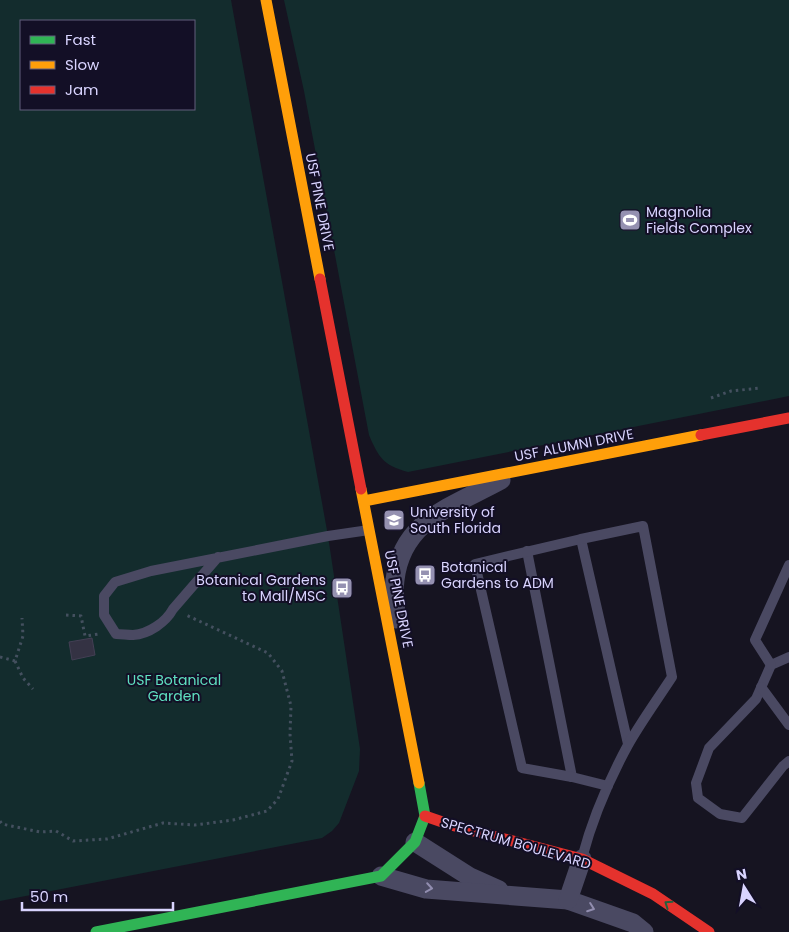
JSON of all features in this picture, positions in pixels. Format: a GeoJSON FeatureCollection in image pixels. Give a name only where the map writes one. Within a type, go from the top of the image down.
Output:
{"type":"FeatureCollection","features":[{"type":"Feature","properties":{"kind":"street","name":"USF PINE DRIVE"},"geometry":{"type":"LineString","coordinates":[[266,0],[425,816]]}},
{"type":"Feature","properties":{"kind":"street","name":"USF ALUMNI DRIVE"},"geometry":{"type":"LineString","coordinates":[[364,500],[789,418]]}},
{"type":"Feature","properties":{"kind":"street"},"geometry":{"type":"LineString","coordinates":[[397,670],[395,581],[402,554],[416,530],[433,516],[517,471]]}},
{"type":"Feature","properties":{"kind":"street"},"geometry":{"type":"LineString","coordinates":[[381,876],[415,842],[425,816]]}},
{"type":"Feature","properties":{"kind":"street","name":"SPECTRUM BOULEVARD"},"geometry":{"type":"LineString","coordinates":[[425,816],[451,825],[582,859],[653,894],[709,932]]}},
{"type":"Feature","properties":{"kind":"street"},"geometry":{"type":"LineString","coordinates":[[415,842],[470,877],[509,895]]}},
{"type":"Feature","properties":{"kind":"street"},"geometry":{"type":"LineString","coordinates":[[568,900],[582,859]]}},
{"type":"Feature","properties":{"kind":"street"},"geometry":{"type":"LineString","coordinates":[[96,932],[381,876],[426,888],[568,900],[633,923],[644,932]]}},
{"type":"Feature","properties":{"kind":"lane"},"geometry":{"type":"LineString","coordinates":[[582,859],[586,842],[608,786],[628,744],[672,677],[643,526],[475,564],[522,768],[608,786]]}},
{"type":"Feature","properties":{"kind":"lane"},"geometry":{"type":"LineString","coordinates":[[218,557],[173,609],[168,618],[154,628],[130,636],[116,634],[104,616],[104,596],[115,582],[150,571],[218,557],[370,530]]}},
{"type":"Feature","properties":{"kind":"lane"},"geometry":{"type":"LineString","coordinates":[[580,539],[628,744]]}},
{"type":"Feature","properties":{"kind":"lane"},"geometry":{"type":"LineString","coordinates":[[527,551],[572,777]]}},
{"type":"Feature","properties":{"kind":"lane"},"geometry":{"type":"LineString","coordinates":[[771,665],[755,640],[789,565]]}},
{"type":"Feature","properties":{"kind":"lane"},"geometry":{"type":"LineString","coordinates":[[789,657],[771,665],[756,699],[709,748],[696,783],[698,798],[720,814],[742,818],[789,761]]}},
{"type":"Feature","properties":{"kind":"lane"},"geometry":{"type":"LineString","coordinates":[[761,687],[789,725]]}},
{"type":"Feature","properties":{"kind":"path"},"geometry":{"type":"LineString","coordinates":[[711,398],[731,391],[761,388]]}},
{"type":"Feature","properties":{"kind":"path"},"geometry":{"type":"LineString","coordinates":[[0,821],[2,824],[40,832],[56,831],[73,841],[106,840],[163,823],[195,825],[233,820],[267,811],[278,799],[292,761],[290,734],[291,706],[282,671],[268,653],[173,609]]}},
{"type":"Feature","properties":{"kind":"path"},"geometry":{"type":"LineString","coordinates":[[66,615],[81,616],[85,636],[97,634]]}},
{"type":"Feature","properties":{"kind":"path"},"geometry":{"type":"LineString","coordinates":[[22,618],[23,636],[15,661],[23,678],[33,689]]}},
{"type":"Feature","properties":{"kind":"path"},"geometry":{"type":"LineString","coordinates":[[0,657],[15,661]]}},
{"type":"Feature","properties":{"kind":"green space","name":"USF Botanical Garden"},"geometry":{"type":"Polygon","coordinates":[[[0,0],[231,0],[328,536],[360,749],[359,771],[339,823],[322,838],[0,901],[0,0]]]}},
{"type":"Feature","properties":{"kind":"green space"},"geometry":{"type":"Polygon","coordinates":[[[284,0],[789,0],[789,396],[408,472],[387,463],[379,455],[369,435],[304,91],[284,0]]]}},
{"type":"Feature","properties":{"kind":"building"},"geometry":{"type":"Polygon","coordinates":[[[92,638],[95,655],[72,660],[69,642],[92,638]]]}},
{"type":"Feature","properties":{"kind":"traffic: fast"},"geometry":{"type":"LineString","coordinates":[[96,932],[381,876],[415,842],[425,816],[419,783]]}},
{"type":"Feature","properties":{"kind":"traffic: slow"},"geometry":{"type":"LineString","coordinates":[[266,0],[320,279]]}},
{"type":"Feature","properties":{"kind":"traffic: slow"},"geometry":{"type":"LineString","coordinates":[[364,501],[701,435]]}},
{"type":"Feature","properties":{"kind":"traffic: slow"},"geometry":{"type":"LineString","coordinates":[[361,489],[419,783]]}},
{"type":"Feature","properties":{"kind":"traffic: jam"},"geometry":{"type":"LineString","coordinates":[[320,279],[361,489]]}},
{"type":"Feature","properties":{"kind":"traffic: jam"},"geometry":{"type":"LineString","coordinates":[[701,435],[789,418]]}},
{"type":"Feature","properties":{"kind":"traffic: jam"},"geometry":{"type":"LineString","coordinates":[[425,816],[451,825],[582,859],[653,894],[709,932]]}},
{"type":"Feature","properties":{"kind":"place","name":"Magnolia Fields Complex"},"geometry":{"type":"Point","coordinates":[630,220]}},
{"type":"Feature","properties":{"kind":"place","name":"University of South Florida"},"geometry":{"type":"Point","coordinates":[394,520]}},
{"type":"Feature","properties":{"kind":"place","name":"Botanical Gardens to ADM"},"geometry":{"type":"Point","coordinates":[425,575]}},
{"type":"Feature","properties":{"kind":"place","name":"Botanical Gardens to Mall/MSC"},"geometry":{"type":"Point","coordinates":[342,588]}}]}
